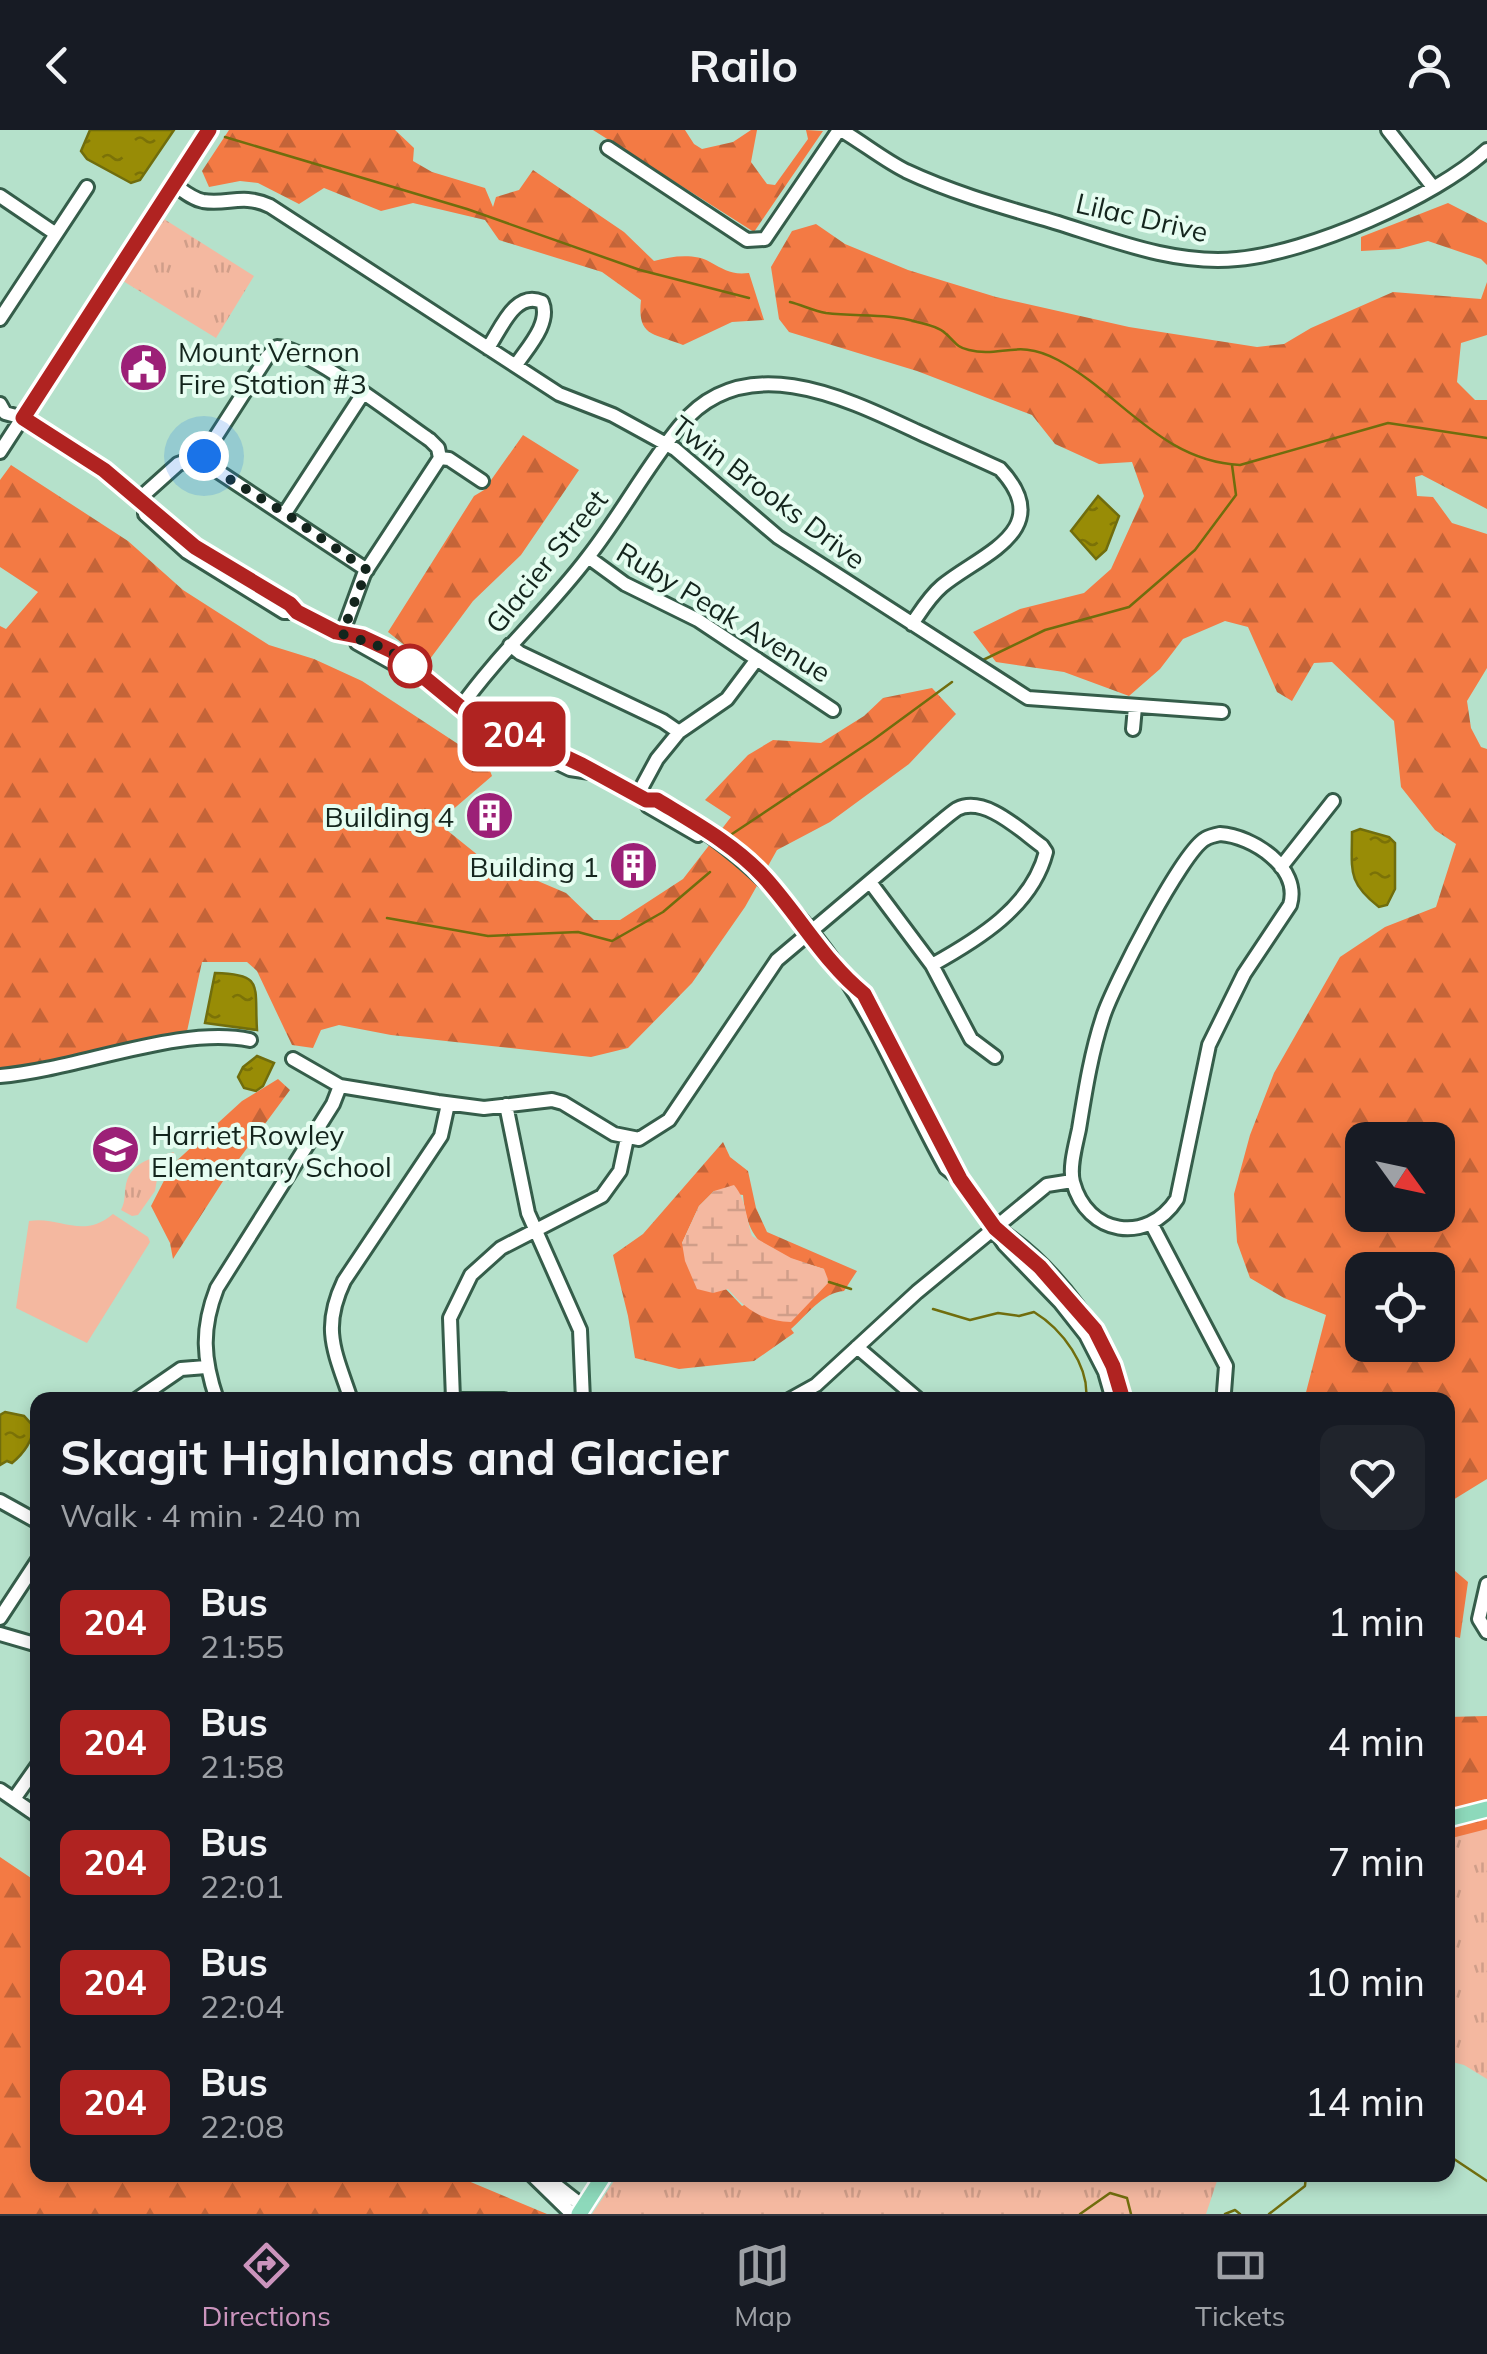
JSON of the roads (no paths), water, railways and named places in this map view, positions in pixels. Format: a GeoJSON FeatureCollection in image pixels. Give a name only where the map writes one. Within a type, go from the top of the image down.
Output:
{"type":"FeatureCollection","features":[{"type":"Feature","properties":{"kind":"main road"},"geometry":{"type":"LineString","coordinates":[[1455,1817],[1487,1809]]}},
{"type":"Feature","properties":{"kind":"main road"},"geometry":{"type":"LineString","coordinates":[[578,2212],[599,2182]]}},
{"type":"Feature","properties":{"kind":"street"},"geometry":{"type":"LineString","coordinates":[[0,452],[209,130]]}},
{"type":"Feature","properties":{"kind":"street"},"geometry":{"type":"LineString","coordinates":[[608,148],[746,240],[765,239],[840,130]]}},
{"type":"Feature","properties":{"kind":"street","name":"Lilac Drive"},"geometry":{"type":"LineString","coordinates":[[840,130],[904,170],[987,204],[1139,248],[1212,260],[1252,257],[1363,223],[1433,187],[1487,150]]}},
{"type":"Feature","properties":{"kind":"street"},"geometry":{"type":"LineString","coordinates":[[1388,130],[1404,145],[1433,187]]}},
{"type":"Feature","properties":{"kind":"street","name":"Twin Brooks Drive"},"geometry":{"type":"LineString","coordinates":[[173,184],[196,200],[241,197],[270,206],[560,394],[613,415],[668,444],[726,488],[778,536],[1028,698],[1222,712]]}},
{"type":"Feature","properties":{"kind":"street"},"geometry":{"type":"LineString","coordinates":[[0,318],[87,187]]}},
{"type":"Feature","properties":{"kind":"street"},"geometry":{"type":"LineString","coordinates":[[0,196],[56,234]]}},
{"type":"Feature","properties":{"kind":"street"},"geometry":{"type":"LineString","coordinates":[[488,348],[515,307],[524,300],[535,298],[542,302],[546,311],[544,322],[516,365]]}},
{"type":"Feature","properties":{"kind":"street"},"geometry":{"type":"LineString","coordinates":[[142,502],[178,464],[204,456],[267,356],[277,347],[290,348],[430,440],[438,448],[440,458],[367,570],[347,635]]}},
{"type":"Feature","properties":{"kind":"street","name":"Glacier Street"},"geometry":{"type":"LineString","coordinates":[[465,711],[481,677],[588,557],[681,424],[720,393],[734,387],[774,384],[838,395],[1000,469],[1012,482],[1020,505],[1015,529],[1005,544],[942,586],[912,624]]}},
{"type":"Feature","properties":{"kind":"street"},"geometry":{"type":"LineString","coordinates":[[285,513],[362,395]]}},
{"type":"Feature","properties":{"kind":"street"},"geometry":{"type":"LineString","coordinates":[[0,401],[12,403],[23,418],[104,470],[142,502],[145,514],[179,547],[284,612],[297,612],[347,635],[421,677],[465,711],[582,765],[642,798],[648,806],[705,839],[770,886],[846,979],[870,1002],[960,1179],[1004,1244],[1086,1335],[1105,1372],[1110,1392]]}},
{"type":"Feature","properties":{"kind":"street"},"geometry":{"type":"LineString","coordinates":[[204,456],[218,472],[367,570]]}},
{"type":"Feature","properties":{"kind":"street"},"geometry":{"type":"LineString","coordinates":[[440,458],[449,459],[482,481]]}},
{"type":"Feature","properties":{"kind":"street","name":"Ruby Peak Avenue"},"geometry":{"type":"LineString","coordinates":[[588,557],[625,584],[698,620],[833,710]]}},
{"type":"Feature","properties":{"kind":"street"},"geometry":{"type":"LineString","coordinates":[[510,645],[520,654],[664,721],[679,732]]}},
{"type":"Feature","properties":{"kind":"street"},"geometry":{"type":"LineString","coordinates":[[642,798],[657,760],[679,732],[728,700],[758,659]]}},
{"type":"Feature","properties":{"kind":"street"},"geometry":{"type":"LineString","coordinates":[[1132,729],[1135,707]]}},
{"type":"Feature","properties":{"kind":"street"},"geometry":{"type":"LineString","coordinates":[[1281,866],[1333,801]]}},
{"type":"Feature","properties":{"kind":"street"},"geometry":{"type":"LineString","coordinates":[[293,1058],[340,1086],[448,1104],[484,1108],[552,1100],[614,1134],[638,1139],[669,1120],[777,960],[960,808],[975,805],[993,812],[1046,852],[1019,902],[1003,919],[932,966]]}},
{"type":"Feature","properties":{"kind":"street"},"geometry":{"type":"LineString","coordinates":[[1220,834],[1250,841],[1281,866],[1292,886],[1290,906],[1225,1009],[1210,1045],[1181,1188],[1168,1212],[1152,1225],[1129,1230],[1100,1220],[1072,1181],[1086,1086],[1102,1018],[1139,939],[1204,839],[1220,834]]}},
{"type":"Feature","properties":{"kind":"street"},"geometry":{"type":"LineString","coordinates":[[870,882],[932,966],[971,1039],[995,1057]]}},
{"type":"Feature","properties":{"kind":"street"},"geometry":{"type":"LineString","coordinates":[[0,1076],[186,1038],[250,1040]]}},
{"type":"Feature","properties":{"kind":"street"},"geometry":{"type":"LineString","coordinates":[[214,1392],[206,1366],[207,1317],[217,1288],[340,1086]]}},
{"type":"Feature","properties":{"kind":"street"},"geometry":{"type":"LineString","coordinates":[[348,1392],[330,1320],[333,1304],[442,1136],[448,1104]]}},
{"type":"Feature","properties":{"kind":"street"},"geometry":{"type":"LineString","coordinates":[[506,1105],[528,1213],[580,1330],[583,1392]]}},
{"type":"Feature","properties":{"kind":"street"},"geometry":{"type":"LineString","coordinates":[[450,1392],[450,1318],[471,1275],[501,1248],[602,1196],[620,1171],[627,1138]]}},
{"type":"Feature","properties":{"kind":"street"},"geometry":{"type":"LineString","coordinates":[[805,1392],[1047,1184],[1072,1181]]}},
{"type":"Feature","properties":{"kind":"street"},"geometry":{"type":"LineString","coordinates":[[1152,1225],[1226,1366],[1224,1392]]}},
{"type":"Feature","properties":{"kind":"street"},"geometry":{"type":"LineString","coordinates":[[995,1228],[1040,1267],[1095,1330],[1113,1366],[1120,1392]]}},
{"type":"Feature","properties":{"kind":"street"},"geometry":{"type":"LineString","coordinates":[[857,1348],[910,1392]]}},
{"type":"Feature","properties":{"kind":"street"},"geometry":{"type":"LineString","coordinates":[[148,1392],[181,1370],[206,1366]]}},
{"type":"Feature","properties":{"kind":"street"},"geometry":{"type":"LineString","coordinates":[[0,1501],[30,1518]]}},
{"type":"Feature","properties":{"kind":"street"},"geometry":{"type":"LineString","coordinates":[[0,1618],[30,1572]]}},
{"type":"Feature","properties":{"kind":"street"},"geometry":{"type":"LineString","coordinates":[[1487,1584],[1479,1618],[1487,1632]]}},
{"type":"Feature","properties":{"kind":"street"},"geometry":{"type":"LineString","coordinates":[[0,1634],[30,1643]]}},
{"type":"Feature","properties":{"kind":"street"},"geometry":{"type":"LineString","coordinates":[[14,1799],[30,1776]]}},
{"type":"Feature","properties":{"kind":"street"},"geometry":{"type":"LineString","coordinates":[[0,1790],[30,1810]]}},
{"type":"Feature","properties":{"kind":"street"},"geometry":{"type":"LineString","coordinates":[[541,2182],[578,2212]]}},
{"type":"Feature","properties":{"kind":"street"},"geometry":{"type":"LineString","coordinates":[[550,2182],[578,2212]]}},
{"type":"Feature","properties":{"kind":"water"},"geometry":{"type":"Polygon","coordinates":[[[90,130],[174,130],[140,180],[131,183],[87,159],[81,151],[90,130]]]}},
{"type":"Feature","properties":{"kind":"water"},"geometry":{"type":"Polygon","coordinates":[[[1098,496],[1119,516],[1106,550],[1096,559],[1071,531],[1098,496]]]}},
{"type":"Feature","properties":{"kind":"water"},"geometry":{"type":"Polygon","coordinates":[[[1360,829],[1389,837],[1395,843],[1395,889],[1387,905],[1379,907],[1356,883],[1352,832],[1360,829]]]}},
{"type":"Feature","properties":{"kind":"water"},"geometry":{"type":"Polygon","coordinates":[[[215,973],[242,976],[254,985],[257,1030],[205,1023],[215,973]]]}},
{"type":"Feature","properties":{"kind":"water"},"geometry":{"type":"Polygon","coordinates":[[[257,1056],[274,1063],[263,1086],[256,1091],[244,1088],[238,1077],[243,1067],[257,1056]]]}},
{"type":"Feature","properties":{"kind":"water"},"geometry":{"type":"Polygon","coordinates":[[[5,1412],[24,1416],[30,1423],[30,1439],[12,1463],[0,1465],[0,1415],[5,1412]]]}},
{"type":"Feature","properties":{"kind":"waterway"},"geometry":{"type":"LineString","coordinates":[[225,137],[467,209],[640,270],[749,298]]}},
{"type":"Feature","properties":{"kind":"waterway"},"geometry":{"type":"LineString","coordinates":[[790,302],[826,313],[894,317],[924,324],[939,329],[969,350],[1021,349],[1044,354],[1081,374],[1164,439],[1212,461],[1240,465],[1388,423],[1487,438]]}},
{"type":"Feature","properties":{"kind":"waterway"},"geometry":{"type":"LineString","coordinates":[[983,660],[1045,630],[1129,607],[1195,550],[1236,495],[1232,465]]}},
{"type":"Feature","properties":{"kind":"waterway"},"geometry":{"type":"LineString","coordinates":[[732,834],[952,682]]}},
{"type":"Feature","properties":{"kind":"waterway"},"geometry":{"type":"LineString","coordinates":[[387,918],[488,936],[578,932],[612,941],[663,912],[710,872]]}},
{"type":"Feature","properties":{"kind":"waterway"},"geometry":{"type":"LineString","coordinates":[[829,1282],[851,1289]]}},
{"type":"Feature","properties":{"kind":"waterway"},"geometry":{"type":"LineString","coordinates":[[933,1309],[970,1320],[998,1313],[1019,1316],[1034,1312],[1055,1328],[1072,1350],[1084,1374],[1086,1392]]}},
{"type":"Feature","properties":{"kind":"waterway"},"geometry":{"type":"LineString","coordinates":[[1455,2160],[1487,2181]]}},
{"type":"Feature","properties":{"kind":"waterway"},"geometry":{"type":"LineString","coordinates":[[1269,2214],[1305,2182]]}},
{"type":"Feature","properties":{"kind":"waterway"},"geometry":{"type":"LineString","coordinates":[[1080,2214],[1110,2193],[1127,2198],[1131,2214]]}},
{"type":"Feature","properties":{"kind":"waterway"},"geometry":{"type":"LineString","coordinates":[[1225,2214],[1235,2210],[1240,2214]]}},
{"type":"Feature","properties":{"kind":"place","name":"Mount Vernon Fire Station #3"},"geometry":{"type":"Point","coordinates":[143,367]}},
{"type":"Feature","properties":{"kind":"place","name":"Building 4"},"geometry":{"type":"Point","coordinates":[489,816]}},
{"type":"Feature","properties":{"kind":"place","name":"Building 1"},"geometry":{"type":"Point","coordinates":[634,866]}},
{"type":"Feature","properties":{"kind":"place","name":"Harriet Rowley Elementary School"},"geometry":{"type":"Point","coordinates":[116,1150]}}]}
